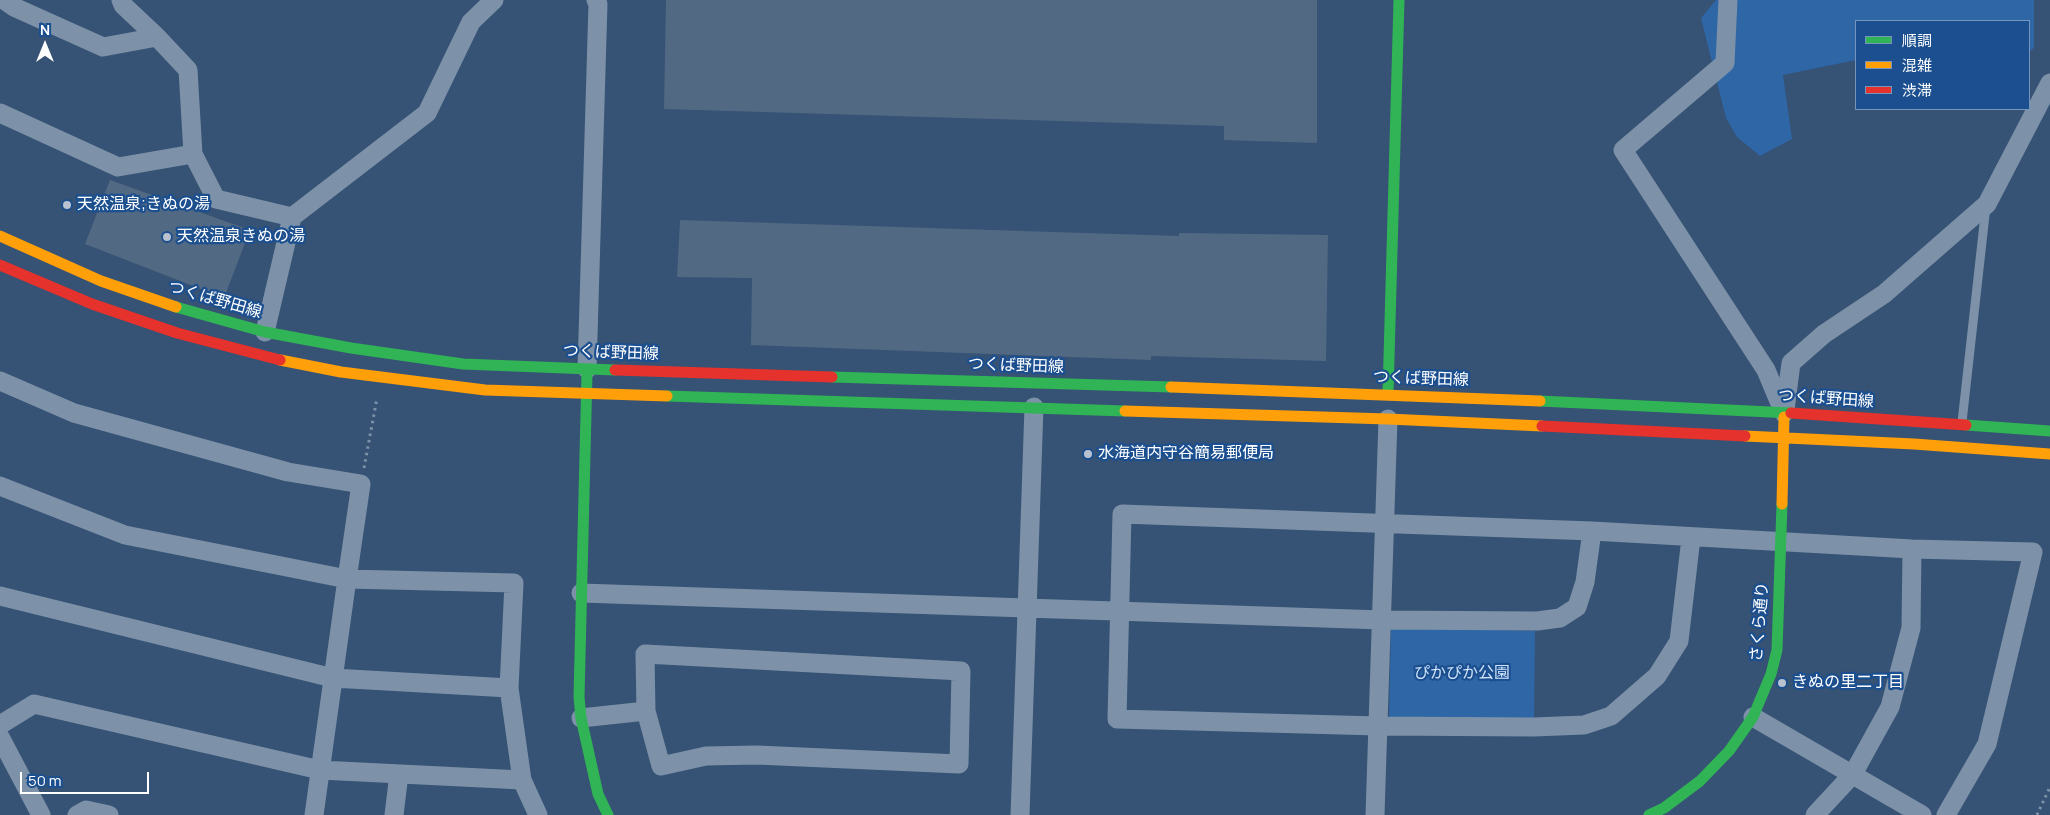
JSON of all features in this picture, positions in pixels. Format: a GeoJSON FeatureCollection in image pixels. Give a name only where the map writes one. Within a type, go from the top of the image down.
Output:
{"type":"FeatureCollection","features":[{"type":"Feature","properties":{"kind":"main road"},"geometry":{"type":"LineString","coordinates":[[1388,394],[1399,0]]}},
{"type":"Feature","properties":{"kind":"main road","name":"つくば野田線"},"geometry":{"type":"LineString","coordinates":[[0,236],[101,282],[183,309],[266,332],[351,348],[464,364],[1388,394],[1784,413],[2050,431]]}},
{"type":"Feature","properties":{"kind":"main road"},"geometry":{"type":"LineString","coordinates":[[2,272],[177,333],[262,356],[341,372],[486,390],[1388,419],[1914,444],[2050,454]]}},
{"type":"Feature","properties":{"kind":"main road"},"geometry":{"type":"LineString","coordinates":[[587,369],[581,593],[581,718],[598,794],[608,815]]}},
{"type":"Feature","properties":{"kind":"main road","name":"さくら通り"},"geometry":{"type":"LineString","coordinates":[[1649,815],[1664,808],[1700,781],[1729,751],[1753,717],[1771,674],[1777,650],[1784,413]]}},
{"type":"Feature","properties":{"kind":"street"},"geometry":{"type":"LineString","coordinates":[[4,0],[14,7],[103,47],[157,37]]}},
{"type":"Feature","properties":{"kind":"street"},"geometry":{"type":"LineString","coordinates":[[121,0],[123,6],[157,37],[188,70],[193,154],[216,199],[292,217]]}},
{"type":"Feature","properties":{"kind":"street"},"geometry":{"type":"LineString","coordinates":[[266,332],[292,217],[427,113],[471,22],[494,0]]}},
{"type":"Feature","properties":{"kind":"street"},"geometry":{"type":"LineString","coordinates":[[587,369],[598,4],[596,0]]}},
{"type":"Feature","properties":{"kind":"street"},"geometry":{"type":"LineString","coordinates":[[1728,0],[1725,63],[1623,150],[1766,370],[1784,413]]}},
{"type":"Feature","properties":{"kind":"street"},"geometry":{"type":"LineString","coordinates":[[1784,413],[1791,363],[1824,334],[1884,294],[1987,204],[2050,83]]}},
{"type":"Feature","properties":{"kind":"street"},"geometry":{"type":"LineString","coordinates":[[0,113],[118,167],[193,154]]}},
{"type":"Feature","properties":{"kind":"street"},"geometry":{"type":"LineString","coordinates":[[0,381],[74,412],[288,472],[361,484],[314,815]]}},
{"type":"Feature","properties":{"kind":"street"},"geometry":{"type":"LineString","coordinates":[[1020,815],[1034,407]]}},
{"type":"Feature","properties":{"kind":"street"},"geometry":{"type":"LineString","coordinates":[[1375,815],[1388,419]]}},
{"type":"Feature","properties":{"kind":"street"},"geometry":{"type":"LineString","coordinates":[[0,486],[125,535],[347,579],[514,583],[509,688],[522,780],[538,815]]}},
{"type":"Feature","properties":{"kind":"street"},"geometry":{"type":"LineString","coordinates":[[1691,538],[1679,641],[1657,676],[1611,716],[1584,725],[1534,727],[1378,726],[1117,719],[1118,612],[1122,514],[1592,531],[1912,549],[2033,552],[1987,744],[1946,815]]}},
{"type":"Feature","properties":{"kind":"street"},"geometry":{"type":"LineString","coordinates":[[581,593],[1382,620],[1537,621],[1560,618],[1577,607],[1586,582],[1592,531]]}},
{"type":"Feature","properties":{"kind":"street"},"geometry":{"type":"LineString","coordinates":[[1814,815],[1853,774],[1890,707],[1911,628],[1912,549]]}},
{"type":"Feature","properties":{"kind":"street"},"geometry":{"type":"LineString","coordinates":[[0,596],[333,678],[509,688]]}},
{"type":"Feature","properties":{"kind":"street"},"geometry":{"type":"LineString","coordinates":[[645,654],[961,672],[959,764],[757,755],[706,756],[661,766],[646,711],[645,654]]}},
{"type":"Feature","properties":{"kind":"street"},"geometry":{"type":"LineString","coordinates":[[0,725],[34,704],[320,770],[522,780]]}},
{"type":"Feature","properties":{"kind":"street"},"geometry":{"type":"LineString","coordinates":[[581,718],[646,711]]}},
{"type":"Feature","properties":{"kind":"street"},"geometry":{"type":"LineString","coordinates":[[1753,717],[1922,815]]}},
{"type":"Feature","properties":{"kind":"street"},"geometry":{"type":"LineString","coordinates":[[0,737],[41,815]]}},
{"type":"Feature","properties":{"kind":"street"},"geometry":{"type":"LineString","coordinates":[[394,815],[399,774]]}},
{"type":"Feature","properties":{"kind":"street"},"geometry":{"type":"LineString","coordinates":[[77,815],[86,810],[109,815]]}},
{"type":"Feature","properties":{"kind":"lane"},"geometry":{"type":"LineString","coordinates":[[1962,424],[1987,204]]}},
{"type":"Feature","properties":{"kind":"path"},"geometry":{"type":"LineString","coordinates":[[361,484],[381,378]]}},
{"type":"Feature","properties":{"kind":"path"},"geometry":{"type":"LineString","coordinates":[[2037,815],[2050,787]]}},
{"type":"Feature","properties":{"kind":"green space"},"geometry":{"type":"Polygon","coordinates":[[[1716,0],[2034,0],[2034,48],[2030,51],[2030,20],[1855,20],[1855,60],[1783,75],[1792,139],[1760,156],[1737,137],[1726,118],[1701,18],[1716,0]]]}},
{"type":"Feature","properties":{"kind":"green space","name":"ぴかぴか公園"},"geometry":{"type":"Polygon","coordinates":[[[1391,627],[1535,631],[1534,722],[1389,717],[1391,627]]]}},
{"type":"Feature","properties":{"kind":"building"},"geometry":{"type":"Polygon","coordinates":[[[666,0],[1317,0],[1317,143],[1224,140],[1224,126],[664,109],[666,0]]]}},
{"type":"Feature","properties":{"kind":"building","name":"天然温泉きぬの湯"},"geometry":{"type":"Polygon","coordinates":[[[110,180],[250,230],[224,298],[85,244],[110,180]]]}},
{"type":"Feature","properties":{"kind":"building"},"geometry":{"type":"Polygon","coordinates":[[[680,220],[1179,236],[1179,233],[1328,235],[1326,361],[1151,356],[1151,360],[751,345],[752,278],[677,277],[680,220]]]}},
{"type":"Feature","properties":{"kind":"traffic: fast"},"geometry":{"type":"LineString","coordinates":[[1388,394],[1399,0]]}},
{"type":"Feature","properties":{"kind":"traffic: fast"},"geometry":{"type":"LineString","coordinates":[[176,307],[265,332],[351,348],[463,364],[615,370]]}},
{"type":"Feature","properties":{"kind":"traffic: fast"},"geometry":{"type":"LineString","coordinates":[[587,373],[579,697],[581,718],[598,794],[608,815]]}},
{"type":"Feature","properties":{"kind":"traffic: fast"},"geometry":{"type":"LineString","coordinates":[[832,377],[1171,387]]}},
{"type":"Feature","properties":{"kind":"traffic: fast"},"geometry":{"type":"LineString","coordinates":[[667,396],[1125,411]]}},
{"type":"Feature","properties":{"kind":"traffic: fast"},"geometry":{"type":"LineString","coordinates":[[1540,401],[1791,413]]}},
{"type":"Feature","properties":{"kind":"traffic: fast"},"geometry":{"type":"LineString","coordinates":[[1966,425],[2050,431]]}},
{"type":"Feature","properties":{"kind":"traffic: fast"},"geometry":{"type":"LineString","coordinates":[[1649,815],[1664,808],[1700,781],[1729,751],[1753,717],[1771,674],[1777,650],[1782,504]]}},
{"type":"Feature","properties":{"kind":"traffic: slow"},"geometry":{"type":"LineString","coordinates":[[0,236],[101,281],[176,307]]}},
{"type":"Feature","properties":{"kind":"traffic: slow"},"geometry":{"type":"LineString","coordinates":[[280,360],[341,372],[485,390],[667,396]]}},
{"type":"Feature","properties":{"kind":"traffic: slow"},"geometry":{"type":"LineString","coordinates":[[1171,387],[1540,401]]}},
{"type":"Feature","properties":{"kind":"traffic: slow"},"geometry":{"type":"LineString","coordinates":[[1125,411],[1542,426]]}},
{"type":"Feature","properties":{"kind":"traffic: slow"},"geometry":{"type":"LineString","coordinates":[[1782,504],[1784,417]]}},
{"type":"Feature","properties":{"kind":"traffic: slow"},"geometry":{"type":"LineString","coordinates":[[1745,436],[1914,444],[2050,454]]}},
{"type":"Feature","properties":{"kind":"traffic: jam"},"geometry":{"type":"LineString","coordinates":[[0,265],[92,304],[177,333],[280,360]]}},
{"type":"Feature","properties":{"kind":"traffic: jam"},"geometry":{"type":"LineString","coordinates":[[615,370],[832,377]]}},
{"type":"Feature","properties":{"kind":"traffic: jam"},"geometry":{"type":"LineString","coordinates":[[1791,413],[1966,425]]}},
{"type":"Feature","properties":{"kind":"traffic: jam"},"geometry":{"type":"LineString","coordinates":[[1542,426],[1745,436]]}},
{"type":"Feature","properties":{"kind":"place","name":"天然温泉;きぬの湯"},"geometry":{"type":"Point","coordinates":[67,205]}},
{"type":"Feature","properties":{"kind":"place","name":"天然温泉きぬの湯"},"geometry":{"type":"Point","coordinates":[167,237]}},
{"type":"Feature","properties":{"kind":"place","name":"水海道内守谷簡易郵便局"},"geometry":{"type":"Point","coordinates":[1088,454]}},
{"type":"Feature","properties":{"kind":"place","name":"きぬの里二丁目"},"geometry":{"type":"Point","coordinates":[1782,683]}}]}
